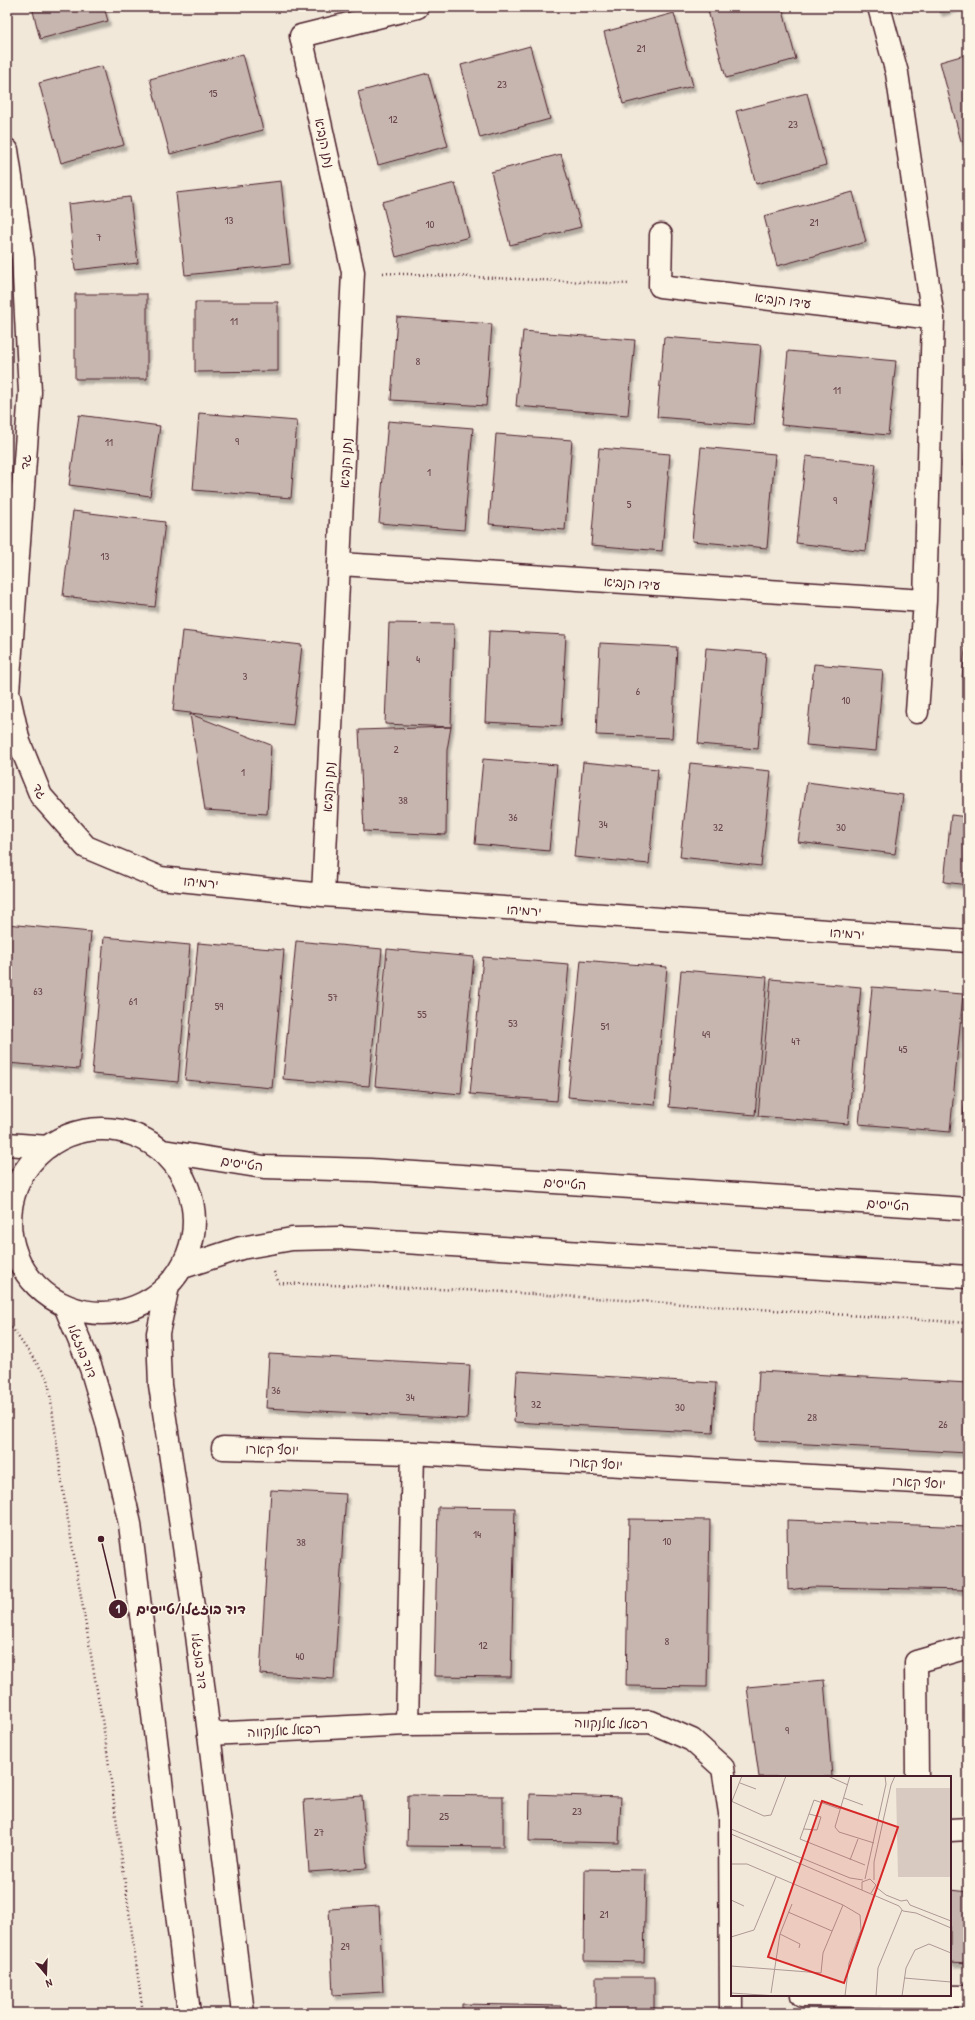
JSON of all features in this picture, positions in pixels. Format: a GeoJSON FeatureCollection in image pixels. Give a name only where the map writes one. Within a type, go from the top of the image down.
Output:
{"type":"FeatureCollection","features":[{"type":"Feature","properties":{"kind":"street","name":"נתן הנביא"},"geometry":{"type":"LineString","coordinates":[[323,895],[353,272],[301,36],[416,7]]}},
{"type":"Feature","properties":{"kind":"street"},"geometry":{"type":"LineString","coordinates":[[879,7],[897,73],[933,318],[925,601],[917,712]]}},
{"type":"Feature","properties":{"kind":"street","name":"גד"},"geometry":{"type":"LineString","coordinates":[[7,150],[23,259],[30,392],[8,692],[19,742],[40,796],[86,847]]}},
{"type":"Feature","properties":{"kind":"street"},"geometry":{"type":"LineString","coordinates":[[660,286],[661,235]]}},
{"type":"Feature","properties":{"kind":"street","name":"עידו הנביא"},"geometry":{"type":"LineString","coordinates":[[660,286],[933,318]]}},
{"type":"Feature","properties":{"kind":"street","name":"עידו הנביא"},"geometry":{"type":"LineString","coordinates":[[340,564],[925,601]]}},
{"type":"Feature","properties":{"kind":"street","name":"ירמיהו"},"geometry":{"type":"LineString","coordinates":[[86,847],[160,878],[323,895],[968,941]]}},
{"type":"Feature","properties":{"kind":"street"},"geometry":{"type":"LineString","coordinates":[[106,1128],[137,1135],[163,1151],[180,1170],[191,1193],[195,1218],[192,1243],[183,1267],[168,1286],[150,1301],[130,1309],[108,1314],[86,1313],[65,1306],[46,1295],[30,1279],[18,1261],[9,1238],[9,1218],[12,1197],[20,1178],[32,1161],[48,1147],[75,1133],[106,1128]]}},
{"type":"Feature","properties":{"kind":"street"},"geometry":{"type":"LineString","coordinates":[[7,1144],[48,1147]]}},
{"type":"Feature","properties":{"kind":"street","name":"הטייסים"},"geometry":{"type":"LineString","coordinates":[[163,1151],[264,1167],[370,1170],[968,1209]]}},
{"type":"Feature","properties":{"kind":"street"},"geometry":{"type":"LineString","coordinates":[[183,1267],[241,1248],[292,1239],[340,1238],[968,1277]]}},
{"type":"Feature","properties":{"kind":"street","name":"דוד בוזגלו"},"geometry":{"type":"LineString","coordinates":[[168,1286],[158,1333],[160,1385],[196,1627],[243,2013]]}},
{"type":"Feature","properties":{"kind":"street","name":"דוד בוזגלו"},"geometry":{"type":"LineString","coordinates":[[65,1306],[91,1368],[105,1415],[130,1524],[189,2013]]}},
{"type":"Feature","properties":{"kind":"street","name":"יוסף קארו"},"geometry":{"type":"LineString","coordinates":[[223,1448],[413,1453],[968,1485]]}},
{"type":"Feature","properties":{"kind":"street"},"geometry":{"type":"LineString","coordinates":[[407,1724],[413,1453]]}},
{"type":"Feature","properties":{"kind":"street"},"geometry":{"type":"LineString","coordinates":[[917,1776],[916,1662],[968,1647]]}},
{"type":"Feature","properties":{"kind":"street","name":"רפאל אלנקווה"},"geometry":{"type":"LineString","coordinates":[[209,1734],[407,1724],[651,1722],[692,1740],[723,1768],[730,1813],[731,2001]]}},
{"type":"Feature","properties":{"kind":"street"},"geometry":{"type":"LineString","coordinates":[[951,1830],[968,1829]]}},
{"type":"Feature","properties":{"kind":"street"},"geometry":{"type":"LineString","coordinates":[[885,1996],[968,1997]]}},
{"type":"Feature","properties":{"kind":"path"},"geometry":{"type":"LineString","coordinates":[[353,272],[660,286]]}},
{"type":"Feature","properties":{"kind":"path"},"geometry":{"type":"LineString","coordinates":[[260,1245],[279,1283],[488,1291],[968,1323]]}},
{"type":"Feature","properties":{"kind":"path"},"geometry":{"type":"LineString","coordinates":[[7,1321],[48,1379],[64,1498],[105,1737],[143,2013]]}},
{"type":"Feature","properties":{"kind":"building"},"geometry":{"type":"Polygon","coordinates":[[[32,7],[104,7],[108,21],[40,39],[32,7]]]}},
{"type":"Feature","properties":{"kind":"building"},"geometry":{"type":"Polygon","coordinates":[[[707,7],[782,7],[796,59],[726,78],[707,7]]]}},
{"type":"Feature","properties":{"kind":"building"},"geometry":{"type":"Polygon","coordinates":[[[938,7],[956,7],[940,12],[938,7]]]}},
{"type":"Feature","properties":{"kind":"building"},"geometry":{"type":"Polygon","coordinates":[[[674,13],[693,86],[623,104],[604,32],[674,13]]]}},
{"type":"Feature","properties":{"kind":"building"},"geometry":{"type":"Polygon","coordinates":[[[530,46],[550,119],[480,138],[461,65],[530,46]]]}},
{"type":"Feature","properties":{"kind":"building"},"geometry":{"type":"Polygon","coordinates":[[[243,54],[263,130],[170,154],[150,79],[243,54]]]}},
{"type":"Feature","properties":{"kind":"building"},"geometry":{"type":"Polygon","coordinates":[[[968,54],[968,139],[961,141],[940,62],[968,54]]]}},
{"type":"Feature","properties":{"kind":"building"},"geometry":{"type":"Polygon","coordinates":[[[102,66],[124,145],[61,163],[39,83],[102,66]]]}},
{"type":"Feature","properties":{"kind":"building"},"geometry":{"type":"Polygon","coordinates":[[[428,73],[448,146],[378,165],[358,92],[428,73]]]}},
{"type":"Feature","properties":{"kind":"building"},"geometry":{"type":"Polygon","coordinates":[[[807,93],[826,165],[756,184],[736,111],[807,93]]]}},
{"type":"Feature","properties":{"kind":"building"},"geometry":{"type":"Polygon","coordinates":[[[561,154],[581,227],[510,245],[491,172],[561,154]]]}},
{"type":"Feature","properties":{"kind":"building"},"geometry":{"type":"Polygon","coordinates":[[[281,181],[290,264],[185,275],[176,193],[281,181]]]}},
{"type":"Feature","properties":{"kind":"building"},"geometry":{"type":"Polygon","coordinates":[[[455,183],[469,237],[396,257],[382,202],[455,183]]]}},
{"type":"Feature","properties":{"kind":"building"},"geometry":{"type":"Polygon","coordinates":[[[853,192],[866,242],[777,266],[764,216],[853,192]]]}},
{"type":"Feature","properties":{"kind":"building"},"geometry":{"type":"Polygon","coordinates":[[[130,197],[138,263],[75,270],[68,204],[130,197]]]}},
{"type":"Feature","properties":{"kind":"building"},"geometry":{"type":"Polygon","coordinates":[[[75,294],[147,294],[147,379],[75,379],[75,294]]]}},
{"type":"Feature","properties":{"kind":"building"},"geometry":{"type":"Polygon","coordinates":[[[195,302],[278,302],[278,371],[195,372],[195,302]]]}},
{"type":"Feature","properties":{"kind":"building"},"geometry":{"type":"Polygon","coordinates":[[[397,317],[492,324],[486,406],[391,400],[397,317]]]}},
{"type":"Feature","properties":{"kind":"building"},"geometry":{"type":"Polygon","coordinates":[[[523,331],[635,340],[628,415],[516,406],[523,331]]]}},
{"type":"Feature","properties":{"kind":"building"},"geometry":{"type":"Polygon","coordinates":[[[968,333],[968,353],[966,353],[968,333]]]}},
{"type":"Feature","properties":{"kind":"building"},"geometry":{"type":"Polygon","coordinates":[[[664,337],[761,345],[754,425],[657,417],[664,337]]]}},
{"type":"Feature","properties":{"kind":"building"},"geometry":{"type":"Polygon","coordinates":[[[788,351],[896,361],[888,435],[781,425],[788,351]]]}},
{"type":"Feature","properties":{"kind":"building"},"geometry":{"type":"Polygon","coordinates":[[[199,413],[297,421],[291,498],[193,490],[199,413]]]}},
{"type":"Feature","properties":{"kind":"building"},"geometry":{"type":"Polygon","coordinates":[[[79,415],[160,426],[150,496],[69,485],[79,415]]]}},
{"type":"Feature","properties":{"kind":"building"},"geometry":{"type":"Polygon","coordinates":[[[968,419],[968,465],[964,465],[968,419]]]}},
{"type":"Feature","properties":{"kind":"building"},"geometry":{"type":"Polygon","coordinates":[[[388,421],[473,428],[464,530],[379,523],[388,421]]]}},
{"type":"Feature","properties":{"kind":"building"},"geometry":{"type":"Polygon","coordinates":[[[496,434],[572,440],[565,530],[489,524],[496,434]]]}},
{"type":"Feature","properties":{"kind":"building"},"geometry":{"type":"Polygon","coordinates":[[[701,447],[775,454],[767,548],[692,541],[701,447]]]}},
{"type":"Feature","properties":{"kind":"building"},"geometry":{"type":"Polygon","coordinates":[[[599,448],[670,454],[662,551],[591,545],[599,448]]]}},
{"type":"Feature","properties":{"kind":"building"},"geometry":{"type":"Polygon","coordinates":[[[806,456],[876,464],[866,551],[796,543],[806,456]]]}},
{"type":"Feature","properties":{"kind":"building"},"geometry":{"type":"Polygon","coordinates":[[[73,511],[165,522],[155,607],[63,596],[73,511]]]}},
{"type":"Feature","properties":{"kind":"building"},"geometry":{"type":"Polygon","coordinates":[[[968,545],[968,576],[965,576],[968,545]]]}},
{"type":"Feature","properties":{"kind":"building"},"geometry":{"type":"Polygon","coordinates":[[[389,623],[454,624],[451,727],[385,724],[389,623]]]}},
{"type":"Feature","properties":{"kind":"building"},"geometry":{"type":"Polygon","coordinates":[[[968,623],[968,677],[962,677],[968,623]]]}},
{"type":"Feature","properties":{"kind":"building"},"geometry":{"type":"Polygon","coordinates":[[[182,631],[302,645],[293,725],[173,711],[182,631]]]}},
{"type":"Feature","properties":{"kind":"building"},"geometry":{"type":"Polygon","coordinates":[[[489,631],[566,635],[561,726],[485,722],[489,631]]]}},
{"type":"Feature","properties":{"kind":"building"},"geometry":{"type":"Polygon","coordinates":[[[600,643],[677,647],[672,738],[596,735],[600,643]]]}},
{"type":"Feature","properties":{"kind":"building"},"geometry":{"type":"Polygon","coordinates":[[[706,648],[766,653],[758,749],[698,744],[706,648]]]}},
{"type":"Feature","properties":{"kind":"building"},"geometry":{"type":"Polygon","coordinates":[[[814,664],[883,670],[876,751],[806,745],[814,664]]]}},
{"type":"Feature","properties":{"kind":"building"},"geometry":{"type":"Polygon","coordinates":[[[190,714],[271,745],[267,814],[205,810],[190,714]]]}},
{"type":"Feature","properties":{"kind":"building"},"geometry":{"type":"Polygon","coordinates":[[[451,727],[447,750],[446,835],[364,831],[359,730],[451,727]]]}},
{"type":"Feature","properties":{"kind":"building"},"geometry":{"type":"Polygon","coordinates":[[[483,759],[557,765],[549,851],[475,844],[483,759]]]}},
{"type":"Feature","properties":{"kind":"building"},"geometry":{"type":"Polygon","coordinates":[[[583,762],[658,769],[649,864],[574,857],[583,762]]]}},
{"type":"Feature","properties":{"kind":"building"},"geometry":{"type":"Polygon","coordinates":[[[690,763],[771,771],[761,866],[680,857],[690,763]]]}},
{"type":"Feature","properties":{"kind":"building"},"geometry":{"type":"Polygon","coordinates":[[[807,782],[903,795],[895,854],[798,842],[807,782]]]}},
{"type":"Feature","properties":{"kind":"building"},"geometry":{"type":"Polygon","coordinates":[[[951,815],[968,817],[968,885],[944,882],[951,815]]]}},
{"type":"Feature","properties":{"kind":"building"},"geometry":{"type":"Polygon","coordinates":[[[7,924],[91,932],[79,1069],[7,1063],[7,924]]]}},
{"type":"Feature","properties":{"kind":"building"},"geometry":{"type":"Polygon","coordinates":[[[104,937],[190,945],[178,1082],[92,1074],[104,937]]]}},
{"type":"Feature","properties":{"kind":"building"},"geometry":{"type":"Polygon","coordinates":[[[296,941],[382,949],[369,1086],[283,1079],[296,941]]]}},
{"type":"Feature","properties":{"kind":"building"},"geometry":{"type":"Polygon","coordinates":[[[198,943],[284,950],[272,1088],[185,1080],[198,943]]]}},
{"type":"Feature","properties":{"kind":"building"},"geometry":{"type":"Polygon","coordinates":[[[387,949],[474,957],[461,1094],[375,1086],[387,949]]]}},
{"type":"Feature","properties":{"kind":"building"},"geometry":{"type":"Polygon","coordinates":[[[483,957],[569,964],[557,1101],[470,1094],[483,957]]]}},
{"type":"Feature","properties":{"kind":"building"},"geometry":{"type":"Polygon","coordinates":[[[581,960],[667,967],[655,1105],[568,1097],[581,960]]]}},
{"type":"Feature","properties":{"kind":"building"},"geometry":{"type":"Polygon","coordinates":[[[681,970],[767,977],[755,1115],[669,1107],[681,970]]]}},
{"type":"Feature","properties":{"kind":"building"},"geometry":{"type":"Polygon","coordinates":[[[771,979],[861,987],[848,1124],[758,1116],[771,979]]]}},
{"type":"Feature","properties":{"kind":"building"},"geometry":{"type":"Polygon","coordinates":[[[872,987],[963,994],[950,1132],[859,1124],[872,987]]]}},
{"type":"Feature","properties":{"kind":"building"},"geometry":{"type":"Polygon","coordinates":[[[968,1061],[968,1131],[962,1131],[968,1061]]]}},
{"type":"Feature","properties":{"kind":"building"},"geometry":{"type":"Polygon","coordinates":[[[269,1354],[470,1365],[467,1419],[266,1408],[269,1354]]]}},
{"type":"Feature","properties":{"kind":"building"},"geometry":{"type":"Polygon","coordinates":[[[517,1371],[716,1383],[713,1433],[514,1422],[517,1371]]]}},
{"type":"Feature","properties":{"kind":"building"},"geometry":{"type":"Polygon","coordinates":[[[759,1371],[968,1383],[968,1453],[755,1441],[759,1371]]]}},
{"type":"Feature","properties":{"kind":"building"},"geometry":{"type":"Polygon","coordinates":[[[271,1490],[346,1494],[334,1679],[260,1674],[271,1490]]]}},
{"type":"Feature","properties":{"kind":"building"},"geometry":{"type":"Polygon","coordinates":[[[438,1507],[515,1508],[511,1677],[434,1676],[438,1507]]]}},
{"type":"Feature","properties":{"kind":"building"},"geometry":{"type":"Polygon","coordinates":[[[629,1519],[710,1520],[707,1687],[626,1686],[629,1519]]]}},
{"type":"Feature","properties":{"kind":"building"},"geometry":{"type":"Polygon","coordinates":[[[787,1520],[968,1527],[968,1590],[812,1587],[788,1590],[787,1520]]]}},
{"type":"Feature","properties":{"kind":"building"},"geometry":{"type":"Polygon","coordinates":[[[965,1677],[968,1677],[968,1725],[964,1725],[965,1677]]]}},
{"type":"Feature","properties":{"kind":"building"},"geometry":{"type":"Polygon","coordinates":[[[824,1680],[832,1776],[759,1776],[747,1687],[824,1680]]]}},
{"type":"Feature","properties":{"kind":"building"},"geometry":{"type":"Polygon","coordinates":[[[530,1794],[621,1797],[619,1843],[529,1841],[530,1794]]]}},
{"type":"Feature","properties":{"kind":"building"},"geometry":{"type":"Polygon","coordinates":[[[408,1795],[503,1796],[503,1847],[407,1846],[408,1795]]]}},
{"type":"Feature","properties":{"kind":"building"},"geometry":{"type":"Polygon","coordinates":[[[362,1796],[367,1868],[309,1872],[304,1800],[362,1796]]]}},
{"type":"Feature","properties":{"kind":"building"},"geometry":{"type":"Polygon","coordinates":[[[585,1869],[646,1870],[644,1962],[584,1961],[585,1869]]]}},
{"type":"Feature","properties":{"kind":"building"},"geometry":{"type":"Polygon","coordinates":[[[951,1890],[968,1892],[968,1963],[951,1962],[951,1890]]]}},
{"type":"Feature","properties":{"kind":"building"},"geometry":{"type":"Polygon","coordinates":[[[379,1906],[383,1992],[333,1995],[329,1909],[379,1906]]]}},
{"type":"Feature","properties":{"kind":"building"},"geometry":{"type":"Polygon","coordinates":[[[596,1977],[654,1977],[654,2013],[596,2013],[596,1977]]]}},
{"type":"Feature","properties":{"kind":"building"},"geometry":{"type":"Polygon","coordinates":[[[462,2004],[561,2006],[561,2013],[462,2013],[462,2004]]]}},
{"type":"Feature","properties":{"kind":"place","name":"דוד בוזגלו/טייסים"},"geometry":{"type":"Point","coordinates":[101,1539]}}]}
